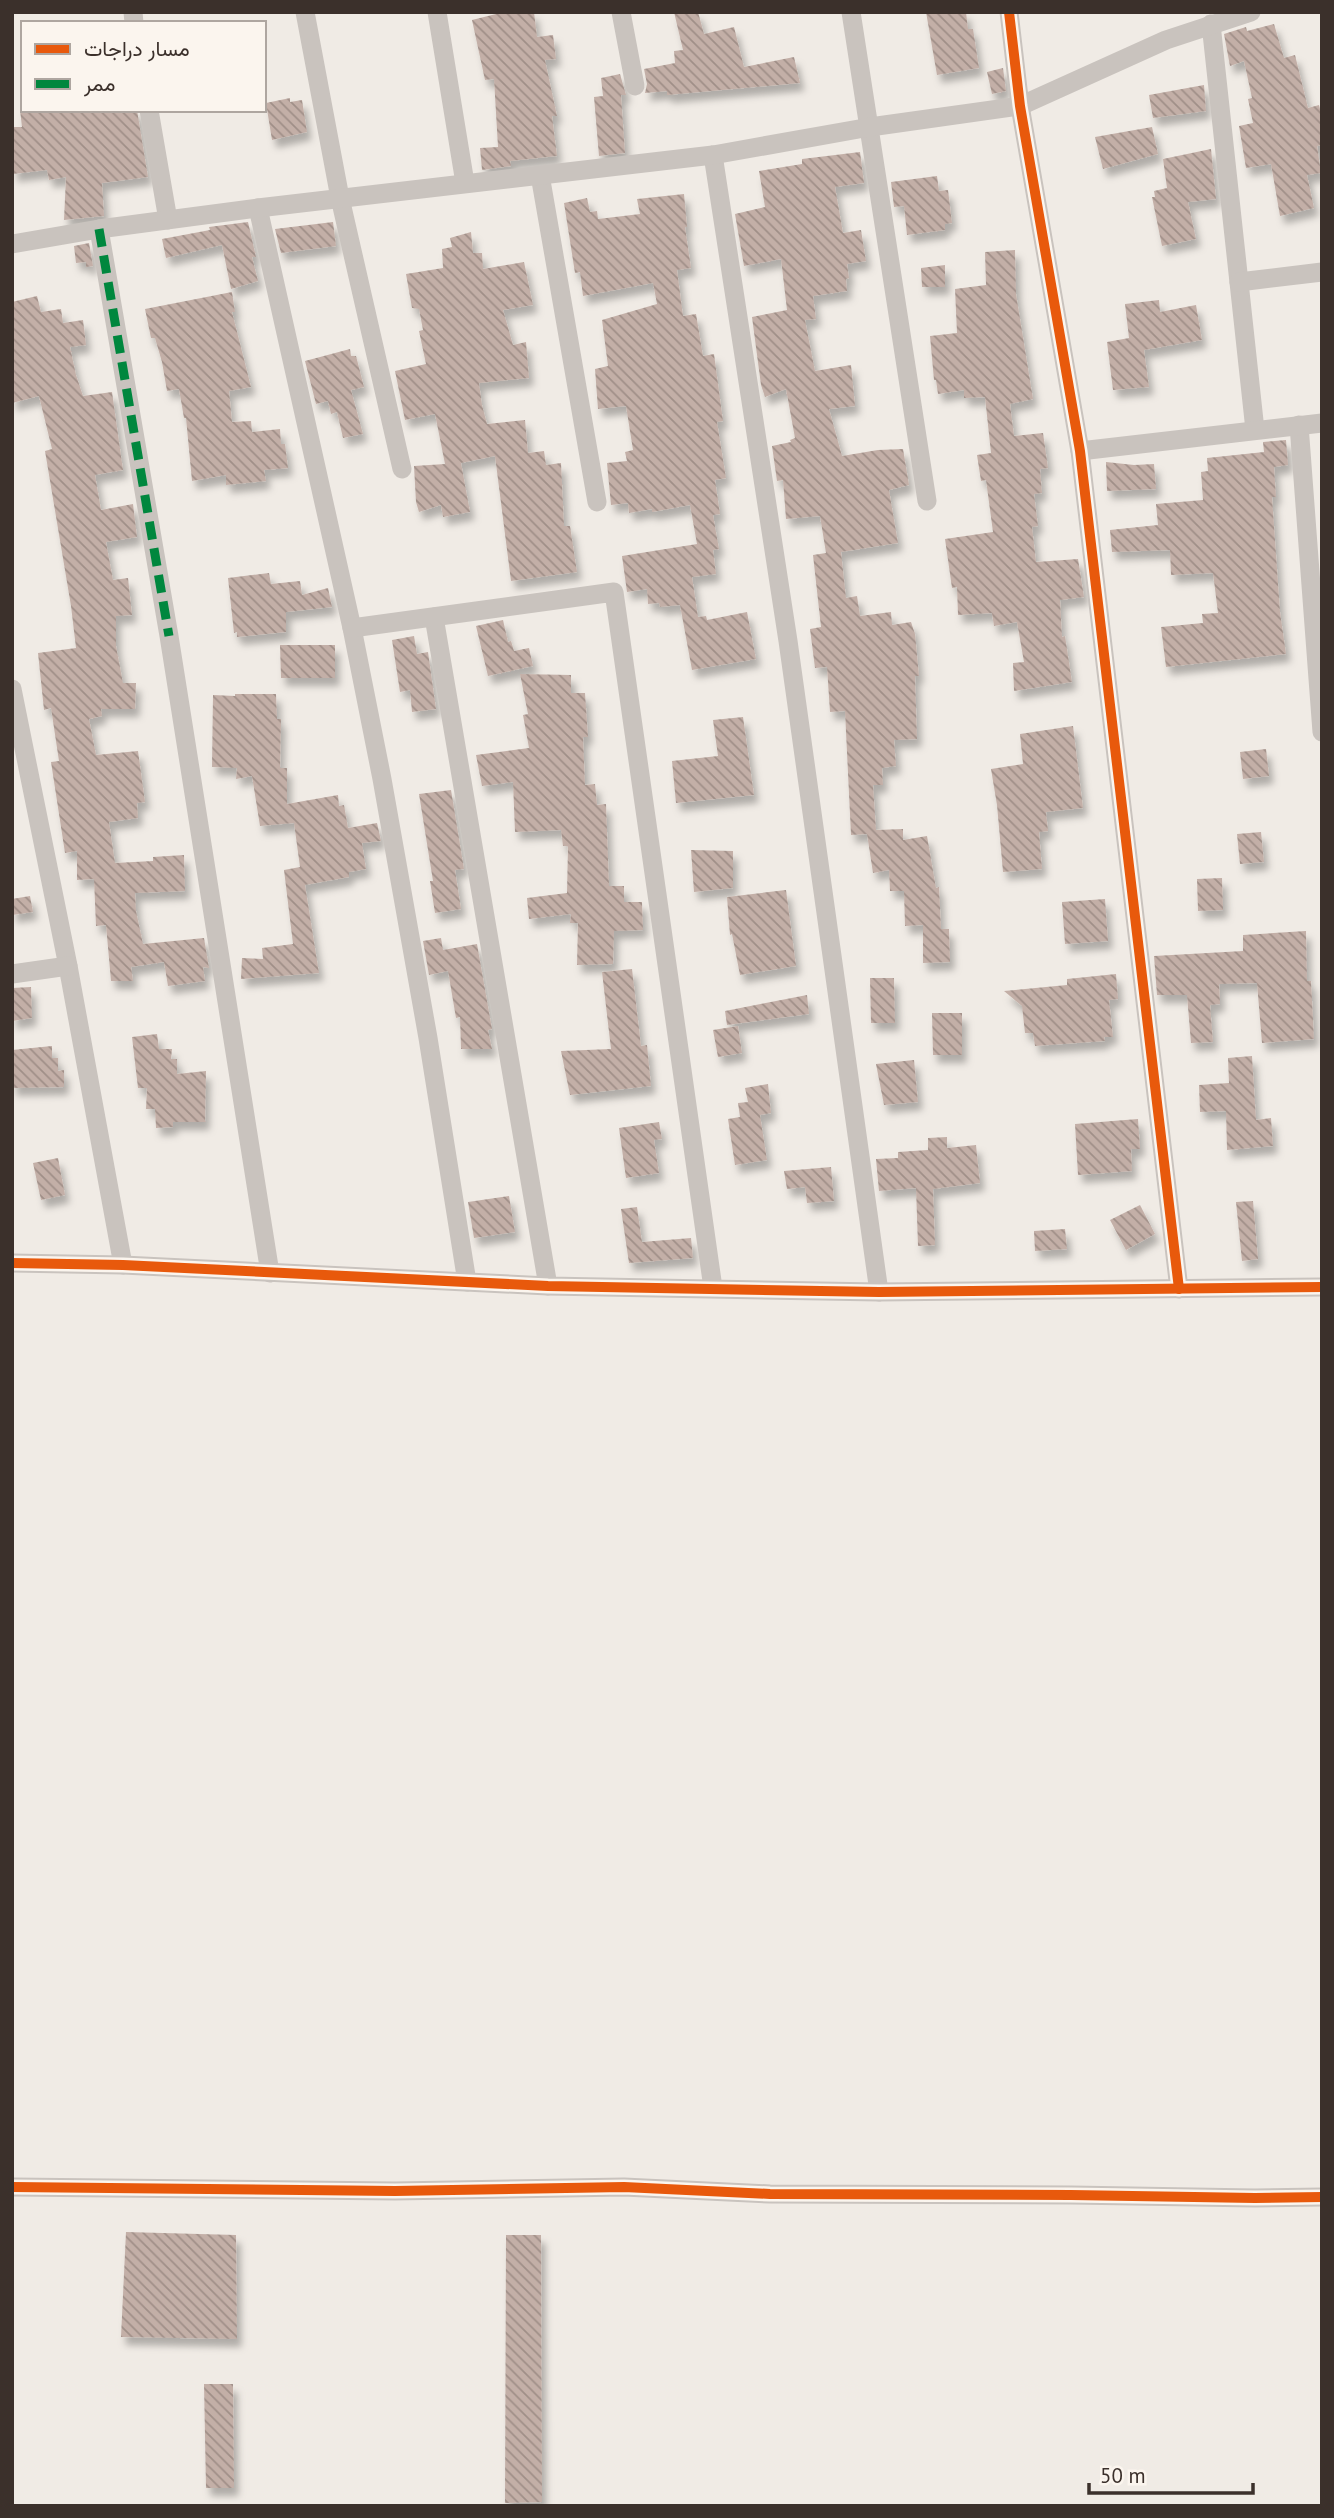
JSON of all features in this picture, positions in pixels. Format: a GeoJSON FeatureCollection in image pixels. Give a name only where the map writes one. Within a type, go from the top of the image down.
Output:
{"type":"FeatureCollection","features":[{"type":"Feature","properties":{"kind":"street"},"geometry":{"type":"LineString","coordinates":[[305,12],[340,198],[402,469]]}},
{"type":"Feature","properties":{"kind":"street"},"geometry":{"type":"LineString","coordinates":[[437,12],[465,183]]}},
{"type":"Feature","properties":{"kind":"street"},"geometry":{"type":"LineString","coordinates":[[621,12],[635,86]]}},
{"type":"Feature","properties":{"kind":"street"},"geometry":{"type":"LineString","coordinates":[[851,12],[927,501]]}},
{"type":"Feature","properties":{"kind":"street"},"geometry":{"type":"LineString","coordinates":[[1009,12],[1020,106],[1080,451],[1179,1289]]}},
{"type":"Feature","properties":{"kind":"street"},"geometry":{"type":"LineString","coordinates":[[12,244],[99,229],[258,208],[713,155],[870,127],[1020,106],[1166,40],[1251,12]]}},
{"type":"Feature","properties":{"kind":"street"},"geometry":{"type":"LineString","coordinates":[[1211,24],[1255,430]]}},
{"type":"Feature","properties":{"kind":"street"},"geometry":{"type":"LineString","coordinates":[[149,112],[168,220]]}},
{"type":"Feature","properties":{"kind":"street"},"geometry":{"type":"LineString","coordinates":[[713,155],[788,641],[879,1292]]}},
{"type":"Feature","properties":{"kind":"street"},"geometry":{"type":"LineString","coordinates":[[540,175],[597,502]]}},
{"type":"Feature","properties":{"kind":"street"},"geometry":{"type":"LineString","coordinates":[[258,208],[352,628],[421,997],[467,1282]]}},
{"type":"Feature","properties":{"kind":"street"},"geometry":{"type":"LineString","coordinates":[[99,229],[169,636],[270,1273]]}},
{"type":"Feature","properties":{"kind":"street"},"geometry":{"type":"LineString","coordinates":[[1239,282],[1322,272]]}},
{"type":"Feature","properties":{"kind":"street"},"geometry":{"type":"LineString","coordinates":[[1080,451],[1322,423]]}},
{"type":"Feature","properties":{"kind":"street"},"geometry":{"type":"LineString","coordinates":[[1299,425],[1322,732]]}},
{"type":"Feature","properties":{"kind":"street"},"geometry":{"type":"LineString","coordinates":[[352,628],[614,592],[713,1288]]}},
{"type":"Feature","properties":{"kind":"street"},"geometry":{"type":"LineString","coordinates":[[434,617],[548,1286]]}},
{"type":"Feature","properties":{"kind":"street"},"geometry":{"type":"LineString","coordinates":[[12,689],[68,967],[122,1265]]}},
{"type":"Feature","properties":{"kind":"street"},"geometry":{"type":"LineString","coordinates":[[12,974],[68,967]]}},
{"type":"Feature","properties":{"kind":"street"},"geometry":{"type":"LineString","coordinates":[[12,1263],[122,1265],[548,1286],[879,1292],[1322,1287]]}},
{"type":"Feature","properties":{"kind":"street"},"geometry":{"type":"LineString","coordinates":[[12,2187],[395,2191],[624,2188],[770,2194],[1322,2197]]}},
{"type":"Feature","properties":{"kind":"building"},"geometry":{"type":"Polygon","coordinates":[[[504,12],[534,12],[537,37],[553,35],[556,59],[545,60],[557,116],[552,116],[557,156],[510,161],[511,166],[482,170],[480,148],[498,147],[494,79],[485,80],[472,20],[504,12]]]}},
{"type":"Feature","properties":{"kind":"building"},"geometry":{"type":"Polygon","coordinates":[[[674,12],[698,12],[704,34],[734,27],[744,67],[794,57],[800,83],[667,95],[667,91],[645,93],[647,84],[644,69],[675,63],[674,51],[683,50],[674,12]]]}},
{"type":"Feature","properties":{"kind":"building"},"geometry":{"type":"Polygon","coordinates":[[[926,12],[966,12],[968,29],[973,29],[979,68],[937,75],[926,12]]]}},
{"type":"Feature","properties":{"kind":"building"},"geometry":{"type":"Polygon","coordinates":[[[1274,24],[1284,58],[1295,55],[1308,108],[1319,105],[1322,117],[1322,145],[1317,146],[1321,173],[1307,175],[1314,208],[1280,216],[1271,164],[1246,168],[1239,126],[1253,123],[1248,99],[1252,98],[1244,61],[1230,66],[1224,34],[1246,27],[1247,31],[1274,24]]]}},
{"type":"Feature","properties":{"kind":"building"},"geometry":{"type":"Polygon","coordinates":[[[1003,68],[1006,91],[992,94],[987,72],[1003,68]]]}},
{"type":"Feature","properties":{"kind":"building"},"geometry":{"type":"Polygon","coordinates":[[[620,74],[626,95],[621,95],[625,153],[599,156],[594,97],[603,96],[601,78],[620,74]]]}},
{"type":"Feature","properties":{"kind":"building"},"geometry":{"type":"Polygon","coordinates":[[[1204,85],[1206,111],[1153,118],[1149,95],[1204,85]]]}},
{"type":"Feature","properties":{"kind":"building"},"geometry":{"type":"Polygon","coordinates":[[[290,98],[290,102],[302,100],[307,132],[272,140],[266,103],[290,98]]]}},
{"type":"Feature","properties":{"kind":"building"},"geometry":{"type":"Polygon","coordinates":[[[20,110],[137,112],[148,177],[102,183],[104,216],[64,220],[66,177],[49,180],[47,170],[13,174],[12,127],[22,127],[20,110]]]}},
{"type":"Feature","properties":{"kind":"building"},"geometry":{"type":"Polygon","coordinates":[[[1152,127],[1158,154],[1103,169],[1095,137],[1152,127]]]}},
{"type":"Feature","properties":{"kind":"building"},"geometry":{"type":"Polygon","coordinates":[[[1211,149],[1216,199],[1188,202],[1196,239],[1162,246],[1152,197],[1155,197],[1154,191],[1167,188],[1163,159],[1211,149]]]}},
{"type":"Feature","properties":{"kind":"building"},"geometry":{"type":"Polygon","coordinates":[[[860,152],[864,183],[835,187],[843,233],[861,230],[866,261],[847,264],[847,291],[813,296],[816,319],[805,320],[815,371],[851,365],[855,406],[829,409],[842,456],[903,449],[909,485],[889,490],[898,543],[841,552],[846,598],[857,596],[860,616],[891,612],[892,625],[911,622],[915,634],[919,676],[915,676],[917,739],[894,740],[896,766],[882,768],[883,785],[873,785],[876,830],[903,829],[903,840],[927,836],[936,888],[939,887],[941,929],[949,929],[950,962],[923,963],[923,925],[905,926],[904,891],[890,891],[889,870],[873,873],[867,834],[851,835],[845,711],[830,712],[827,667],[815,668],[810,629],[821,627],[813,555],[826,553],[820,516],[786,519],[783,480],[777,481],[772,446],[791,442],[790,440],[795,438],[786,389],[765,397],[752,317],[787,310],[781,259],[744,266],[735,214],[765,207],[759,171],[802,164],[802,159],[860,152]]]}},
{"type":"Feature","properties":{"kind":"building"},"geometry":{"type":"Polygon","coordinates":[[[937,176],[939,191],[948,190],[952,223],[945,224],[945,230],[907,235],[904,206],[894,207],[891,182],[937,176]]]}},
{"type":"Feature","properties":{"kind":"building"},"geometry":{"type":"Polygon","coordinates":[[[684,194],[685,227],[691,268],[677,270],[683,316],[696,314],[703,356],[714,354],[723,421],[717,422],[726,478],[715,480],[720,514],[713,515],[719,549],[713,550],[716,574],[692,577],[698,617],[706,616],[707,620],[747,612],[756,659],[692,670],[680,605],[660,607],[659,603],[648,604],[647,589],[627,592],[622,556],[697,544],[690,505],[629,513],[628,503],[611,505],[607,463],[627,461],[625,452],[633,450],[626,406],[598,409],[595,369],[608,366],[602,320],[657,304],[653,283],[583,296],[580,272],[575,273],[564,203],[587,198],[590,212],[597,211],[598,219],[640,214],[637,199],[684,194]]]}},
{"type":"Feature","properties":{"kind":"building"},"geometry":{"type":"Polygon","coordinates":[[[248,222],[258,281],[231,289],[222,245],[166,258],[162,239],[210,230],[209,227],[248,222]]]}},
{"type":"Feature","properties":{"kind":"building"},"geometry":{"type":"Polygon","coordinates":[[[333,222],[336,246],[281,253],[275,229],[333,222]]]}},
{"type":"Feature","properties":{"kind":"building"},"geometry":{"type":"Polygon","coordinates":[[[471,232],[473,253],[482,253],[483,269],[524,262],[533,305],[503,310],[513,345],[526,342],[529,378],[479,383],[487,424],[525,420],[528,453],[544,451],[546,465],[561,463],[564,526],[570,526],[577,572],[511,581],[495,456],[461,463],[470,512],[443,517],[441,505],[419,512],[414,466],[445,464],[435,414],[405,420],[395,371],[426,364],[419,331],[423,330],[419,309],[412,308],[406,274],[443,268],[442,249],[452,247],[450,238],[471,232]]]}},
{"type":"Feature","properties":{"kind":"building"},"geometry":{"type":"Polygon","coordinates":[[[89,243],[93,266],[86,267],[86,262],[76,263],[74,246],[89,243]]]}},
{"type":"Feature","properties":{"kind":"building"},"geometry":{"type":"Polygon","coordinates":[[[1015,250],[1016,294],[1033,399],[1010,404],[1014,436],[1043,433],[1048,468],[1040,469],[1042,493],[1034,494],[1038,526],[1032,527],[1036,562],[1078,559],[1084,597],[1060,600],[1062,637],[1065,636],[1072,682],[1014,691],[1013,663],[1024,662],[1017,622],[994,626],[992,613],[958,615],[957,587],[952,588],[945,539],[993,532],[986,480],[981,481],[977,455],[991,453],[985,397],[964,398],[964,390],[938,394],[930,336],[957,333],[955,289],[986,285],[985,252],[1015,250]]]}},
{"type":"Feature","properties":{"kind":"building"},"geometry":{"type":"Polygon","coordinates":[[[945,265],[945,287],[922,287],[921,268],[945,265]]]}},
{"type":"Feature","properties":{"kind":"building"},"geometry":{"type":"Polygon","coordinates":[[[232,292],[235,312],[232,312],[251,387],[229,391],[232,422],[251,421],[252,432],[280,429],[288,468],[264,470],[266,481],[226,485],[226,475],[192,481],[186,418],[179,389],[167,391],[162,362],[155,338],[151,338],[145,309],[232,292]]]}},
{"type":"Feature","properties":{"kind":"building"},"geometry":{"type":"Polygon","coordinates":[[[37,296],[41,312],[61,309],[63,323],[83,320],[86,345],[70,347],[76,375],[83,396],[112,392],[123,470],[95,475],[101,510],[133,504],[137,537],[106,542],[113,580],[128,578],[132,615],[116,616],[116,646],[123,683],[136,683],[135,709],[101,709],[102,716],[89,719],[96,755],[138,751],[145,802],[137,803],[138,818],[109,822],[115,863],[153,861],[153,857],[184,855],[185,891],[135,893],[136,911],[143,944],[204,938],[209,968],[203,967],[205,981],[168,986],[164,962],[131,967],[133,981],[111,981],[106,925],[96,926],[94,879],[77,880],[77,851],[65,853],[51,762],[59,761],[51,708],[44,710],[38,653],[76,648],[45,451],[52,449],[39,396],[12,403],[12,302],[37,296]]]}},
{"type":"Feature","properties":{"kind":"building"},"geometry":{"type":"Polygon","coordinates":[[[1159,300],[1160,312],[1196,305],[1202,340],[1144,350],[1149,387],[1113,390],[1107,342],[1129,338],[1125,304],[1159,300]]]}},
{"type":"Feature","properties":{"kind":"building"},"geometry":{"type":"Polygon","coordinates":[[[350,349],[351,356],[356,356],[364,387],[351,390],[363,434],[343,438],[337,412],[331,414],[328,401],[316,404],[305,361],[350,349]]]}},
{"type":"Feature","properties":{"kind":"building"},"geometry":{"type":"Polygon","coordinates":[[[1286,440],[1288,465],[1274,467],[1276,497],[1272,497],[1280,612],[1286,654],[1166,667],[1161,627],[1203,623],[1202,614],[1218,613],[1213,573],[1171,575],[1170,550],[1112,552],[1110,530],[1158,525],[1156,504],[1203,500],[1201,472],[1208,471],[1207,458],[1264,452],[1263,442],[1286,440]]]}},
{"type":"Feature","properties":{"kind":"building"},"geometry":{"type":"Polygon","coordinates":[[[1106,462],[1154,464],[1156,489],[1107,491],[1106,462]]]}},
{"type":"Feature","properties":{"kind":"building"},"geometry":{"type":"Polygon","coordinates":[[[269,573],[271,584],[300,581],[302,595],[328,588],[332,607],[286,612],[286,632],[237,637],[237,632],[234,633],[228,578],[269,573]]]}},
{"type":"Feature","properties":{"kind":"building"},"geometry":{"type":"Polygon","coordinates":[[[503,620],[508,642],[511,641],[514,651],[529,648],[533,666],[488,676],[476,626],[503,620]]]}},
{"type":"Feature","properties":{"kind":"building"},"geometry":{"type":"Polygon","coordinates":[[[414,636],[417,654],[428,652],[436,709],[412,712],[410,690],[400,692],[392,640],[414,636]]]}},
{"type":"Feature","properties":{"kind":"building"},"geometry":{"type":"Polygon","coordinates":[[[280,645],[335,645],[335,678],[281,678],[280,645]]]}},
{"type":"Feature","properties":{"kind":"building"},"geometry":{"type":"Polygon","coordinates":[[[520,674],[571,675],[571,693],[585,693],[588,737],[583,737],[585,785],[595,784],[597,805],[606,804],[609,886],[624,886],[624,902],[642,902],[643,930],[614,931],[613,964],[577,965],[578,923],[570,923],[571,914],[529,919],[527,898],[567,893],[568,846],[563,846],[561,830],[515,832],[513,782],[482,786],[476,755],[529,748],[523,715],[528,714],[520,674]]]}},
{"type":"Feature","properties":{"kind":"building"},"geometry":{"type":"Polygon","coordinates":[[[276,694],[277,719],[281,719],[280,768],[287,768],[287,804],[338,795],[339,806],[344,805],[348,828],[377,823],[381,841],[362,843],[366,869],[349,872],[349,877],[305,885],[319,973],[241,979],[242,958],[263,959],[262,948],[293,944],[284,870],[300,867],[294,823],[260,826],[252,776],[236,779],[237,768],[212,767],[213,695],[276,694]]]}},
{"type":"Feature","properties":{"kind":"building"},"geometry":{"type":"Polygon","coordinates":[[[743,717],[754,795],[676,803],[672,761],[718,756],[713,720],[743,717]]]}},
{"type":"Feature","properties":{"kind":"building"},"geometry":{"type":"Polygon","coordinates":[[[1073,726],[1083,808],[1046,812],[1048,831],[1039,832],[1042,869],[1003,872],[991,769],[1023,764],[1020,734],[1073,726]]]}},
{"type":"Feature","properties":{"kind":"building"},"geometry":{"type":"Polygon","coordinates":[[[1266,749],[1269,776],[1243,779],[1240,752],[1266,749]]]}},
{"type":"Feature","properties":{"kind":"building"},"geometry":{"type":"Polygon","coordinates":[[[451,790],[464,869],[455,870],[461,909],[435,913],[430,881],[433,881],[419,794],[451,790]]]}},
{"type":"Feature","properties":{"kind":"building"},"geometry":{"type":"Polygon","coordinates":[[[1261,832],[1264,862],[1240,864],[1237,834],[1261,832]]]}},
{"type":"Feature","properties":{"kind":"building"},"geometry":{"type":"Polygon","coordinates":[[[691,850],[733,851],[733,888],[694,892],[691,850]]]}},
{"type":"Feature","properties":{"kind":"building"},"geometry":{"type":"Polygon","coordinates":[[[1222,878],[1223,910],[1198,911],[1197,879],[1222,878]]]}},
{"type":"Feature","properties":{"kind":"building"},"geometry":{"type":"Polygon","coordinates":[[[786,890],[796,966],[740,975],[732,934],[730,935],[727,897],[786,890]]]}},
{"type":"Feature","properties":{"kind":"building"},"geometry":{"type":"Polygon","coordinates":[[[30,896],[33,912],[12,915],[12,899],[30,896]]]}},
{"type":"Feature","properties":{"kind":"building"},"geometry":{"type":"Polygon","coordinates":[[[1105,899],[1108,941],[1065,944],[1062,902],[1105,899]]]}},
{"type":"Feature","properties":{"kind":"building"},"geometry":{"type":"Polygon","coordinates":[[[1306,931],[1307,981],[1311,981],[1314,1039],[1262,1043],[1257,983],[1219,984],[1220,1004],[1210,1005],[1213,1042],[1191,1043],[1187,995],[1157,995],[1154,956],[1243,951],[1243,935],[1306,931]]]}},
{"type":"Feature","properties":{"kind":"building"},"geometry":{"type":"Polygon","coordinates":[[[441,938],[443,950],[477,944],[492,1029],[488,1030],[492,1049],[461,1049],[460,1017],[456,1018],[448,971],[429,975],[423,941],[441,938]]]}},
{"type":"Feature","properties":{"kind":"building"},"geometry":{"type":"Polygon","coordinates":[[[632,969],[641,1046],[647,1045],[651,1086],[570,1095],[561,1051],[611,1049],[602,972],[632,969]]]}},
{"type":"Feature","properties":{"kind":"building"},"geometry":{"type":"Polygon","coordinates":[[[1116,974],[1118,999],[1109,1000],[1113,1037],[1104,1037],[1105,1041],[1035,1046],[1033,1033],[1025,1033],[1022,1006],[1004,991],[1067,985],[1067,979],[1116,974]]]}},
{"type":"Feature","properties":{"kind":"building"},"geometry":{"type":"Polygon","coordinates":[[[870,978],[894,978],[895,1023],[871,1023],[870,978]]]}},
{"type":"Feature","properties":{"kind":"building"},"geometry":{"type":"Polygon","coordinates":[[[31,987],[32,1018],[12,1021],[12,988],[31,987]]]}},
{"type":"Feature","properties":{"kind":"building"},"geometry":{"type":"Polygon","coordinates":[[[807,995],[809,1014],[727,1025],[725,1011],[807,995]]]}},
{"type":"Feature","properties":{"kind":"building"},"geometry":{"type":"Polygon","coordinates":[[[932,1013],[962,1013],[962,1055],[933,1055],[932,1013]]]}},
{"type":"Feature","properties":{"kind":"building"},"geometry":{"type":"Polygon","coordinates":[[[738,1026],[742,1053],[718,1057],[713,1030],[738,1026]]]}},
{"type":"Feature","properties":{"kind":"building"},"geometry":{"type":"Polygon","coordinates":[[[157,1034],[159,1049],[172,1049],[171,1059],[177,1059],[177,1074],[206,1071],[205,1122],[173,1122],[173,1127],[156,1128],[155,1109],[146,1109],[147,1088],[138,1088],[132,1037],[157,1034]]]}},
{"type":"Feature","properties":{"kind":"building"},"geometry":{"type":"Polygon","coordinates":[[[52,1046],[52,1058],[58,1058],[58,1071],[64,1070],[64,1087],[12,1088],[12,1050],[52,1046]]]}},
{"type":"Feature","properties":{"kind":"building"},"geometry":{"type":"Polygon","coordinates":[[[1252,1056],[1256,1120],[1271,1118],[1273,1146],[1227,1150],[1226,1111],[1200,1112],[1199,1085],[1229,1083],[1228,1058],[1252,1056]]]}},
{"type":"Feature","properties":{"kind":"building"},"geometry":{"type":"Polygon","coordinates":[[[914,1060],[918,1102],[884,1105],[876,1064],[914,1060]]]}},
{"type":"Feature","properties":{"kind":"building"},"geometry":{"type":"Polygon","coordinates":[[[768,1084],[771,1113],[760,1115],[767,1160],[735,1165],[728,1119],[740,1117],[738,1103],[748,1102],[745,1088],[768,1084]]]}},
{"type":"Feature","properties":{"kind":"building"},"geometry":{"type":"Polygon","coordinates":[[[1138,1119],[1140,1149],[1131,1149],[1132,1171],[1078,1175],[1075,1124],[1138,1119]]]}},
{"type":"Feature","properties":{"kind":"building"},"geometry":{"type":"Polygon","coordinates":[[[659,1122],[662,1139],[654,1140],[659,1173],[626,1178],[619,1128],[659,1122]]]}},
{"type":"Feature","properties":{"kind":"building"},"geometry":{"type":"Polygon","coordinates":[[[947,1137],[947,1148],[976,1145],[980,1183],[933,1189],[935,1245],[918,1246],[916,1188],[879,1191],[876,1159],[898,1158],[898,1152],[928,1150],[928,1138],[947,1137]]]}},
{"type":"Feature","properties":{"kind":"building"},"geometry":{"type":"Polygon","coordinates":[[[58,1158],[65,1195],[41,1200],[33,1163],[58,1158]]]}},
{"type":"Feature","properties":{"kind":"building"},"geometry":{"type":"Polygon","coordinates":[[[831,1167],[834,1201],[807,1203],[805,1187],[787,1189],[784,1171],[831,1167]]]}},
{"type":"Feature","properties":{"kind":"building"},"geometry":{"type":"Polygon","coordinates":[[[509,1196],[515,1232],[474,1238],[468,1202],[509,1196]]]}},
{"type":"Feature","properties":{"kind":"building"},"geometry":{"type":"Polygon","coordinates":[[[1253,1201],[1258,1259],[1242,1261],[1236,1202],[1253,1201]]]}},
{"type":"Feature","properties":{"kind":"building"},"geometry":{"type":"Polygon","coordinates":[[[1140,1205],[1155,1234],[1126,1250],[1110,1220],[1140,1205]]]}},
{"type":"Feature","properties":{"kind":"building"},"geometry":{"type":"Polygon","coordinates":[[[637,1207],[642,1242],[691,1238],[693,1258],[629,1263],[621,1209],[637,1207]]]}},
{"type":"Feature","properties":{"kind":"building"},"geometry":{"type":"Polygon","coordinates":[[[1065,1229],[1067,1249],[1035,1251],[1034,1231],[1065,1229]]]}},
{"type":"Feature","properties":{"kind":"building"},"geometry":{"type":"Polygon","coordinates":[[[126,2232],[236,2235],[237,2339],[121,2337],[126,2232]]]}},
{"type":"Feature","properties":{"kind":"building"},"geometry":{"type":"Polygon","coordinates":[[[506,2235],[541,2235],[542,2502],[505,2503],[506,2235]]]}},
{"type":"Feature","properties":{"kind":"building"},"geometry":{"type":"Polygon","coordinates":[[[204,2384],[233,2384],[234,2488],[206,2488],[204,2384]]]}},
{"type":"Feature","properties":{"kind":"marked path"},"geometry":{"type":"LineString","coordinates":[[99,229],[169,636]]}},
{"type":"Feature","properties":{"kind":"cycle path"},"geometry":{"type":"LineString","coordinates":[[1009,12],[1020,106],[1080,451],[1179,1289]]}},
{"type":"Feature","properties":{"kind":"cycle path"},"geometry":{"type":"LineString","coordinates":[[12,1263],[123,1265],[548,1286],[879,1292],[1322,1287]]}},
{"type":"Feature","properties":{"kind":"cycle path"},"geometry":{"type":"LineString","coordinates":[[12,2187],[395,2191],[624,2187],[770,2194],[1322,2197]]}}]}
